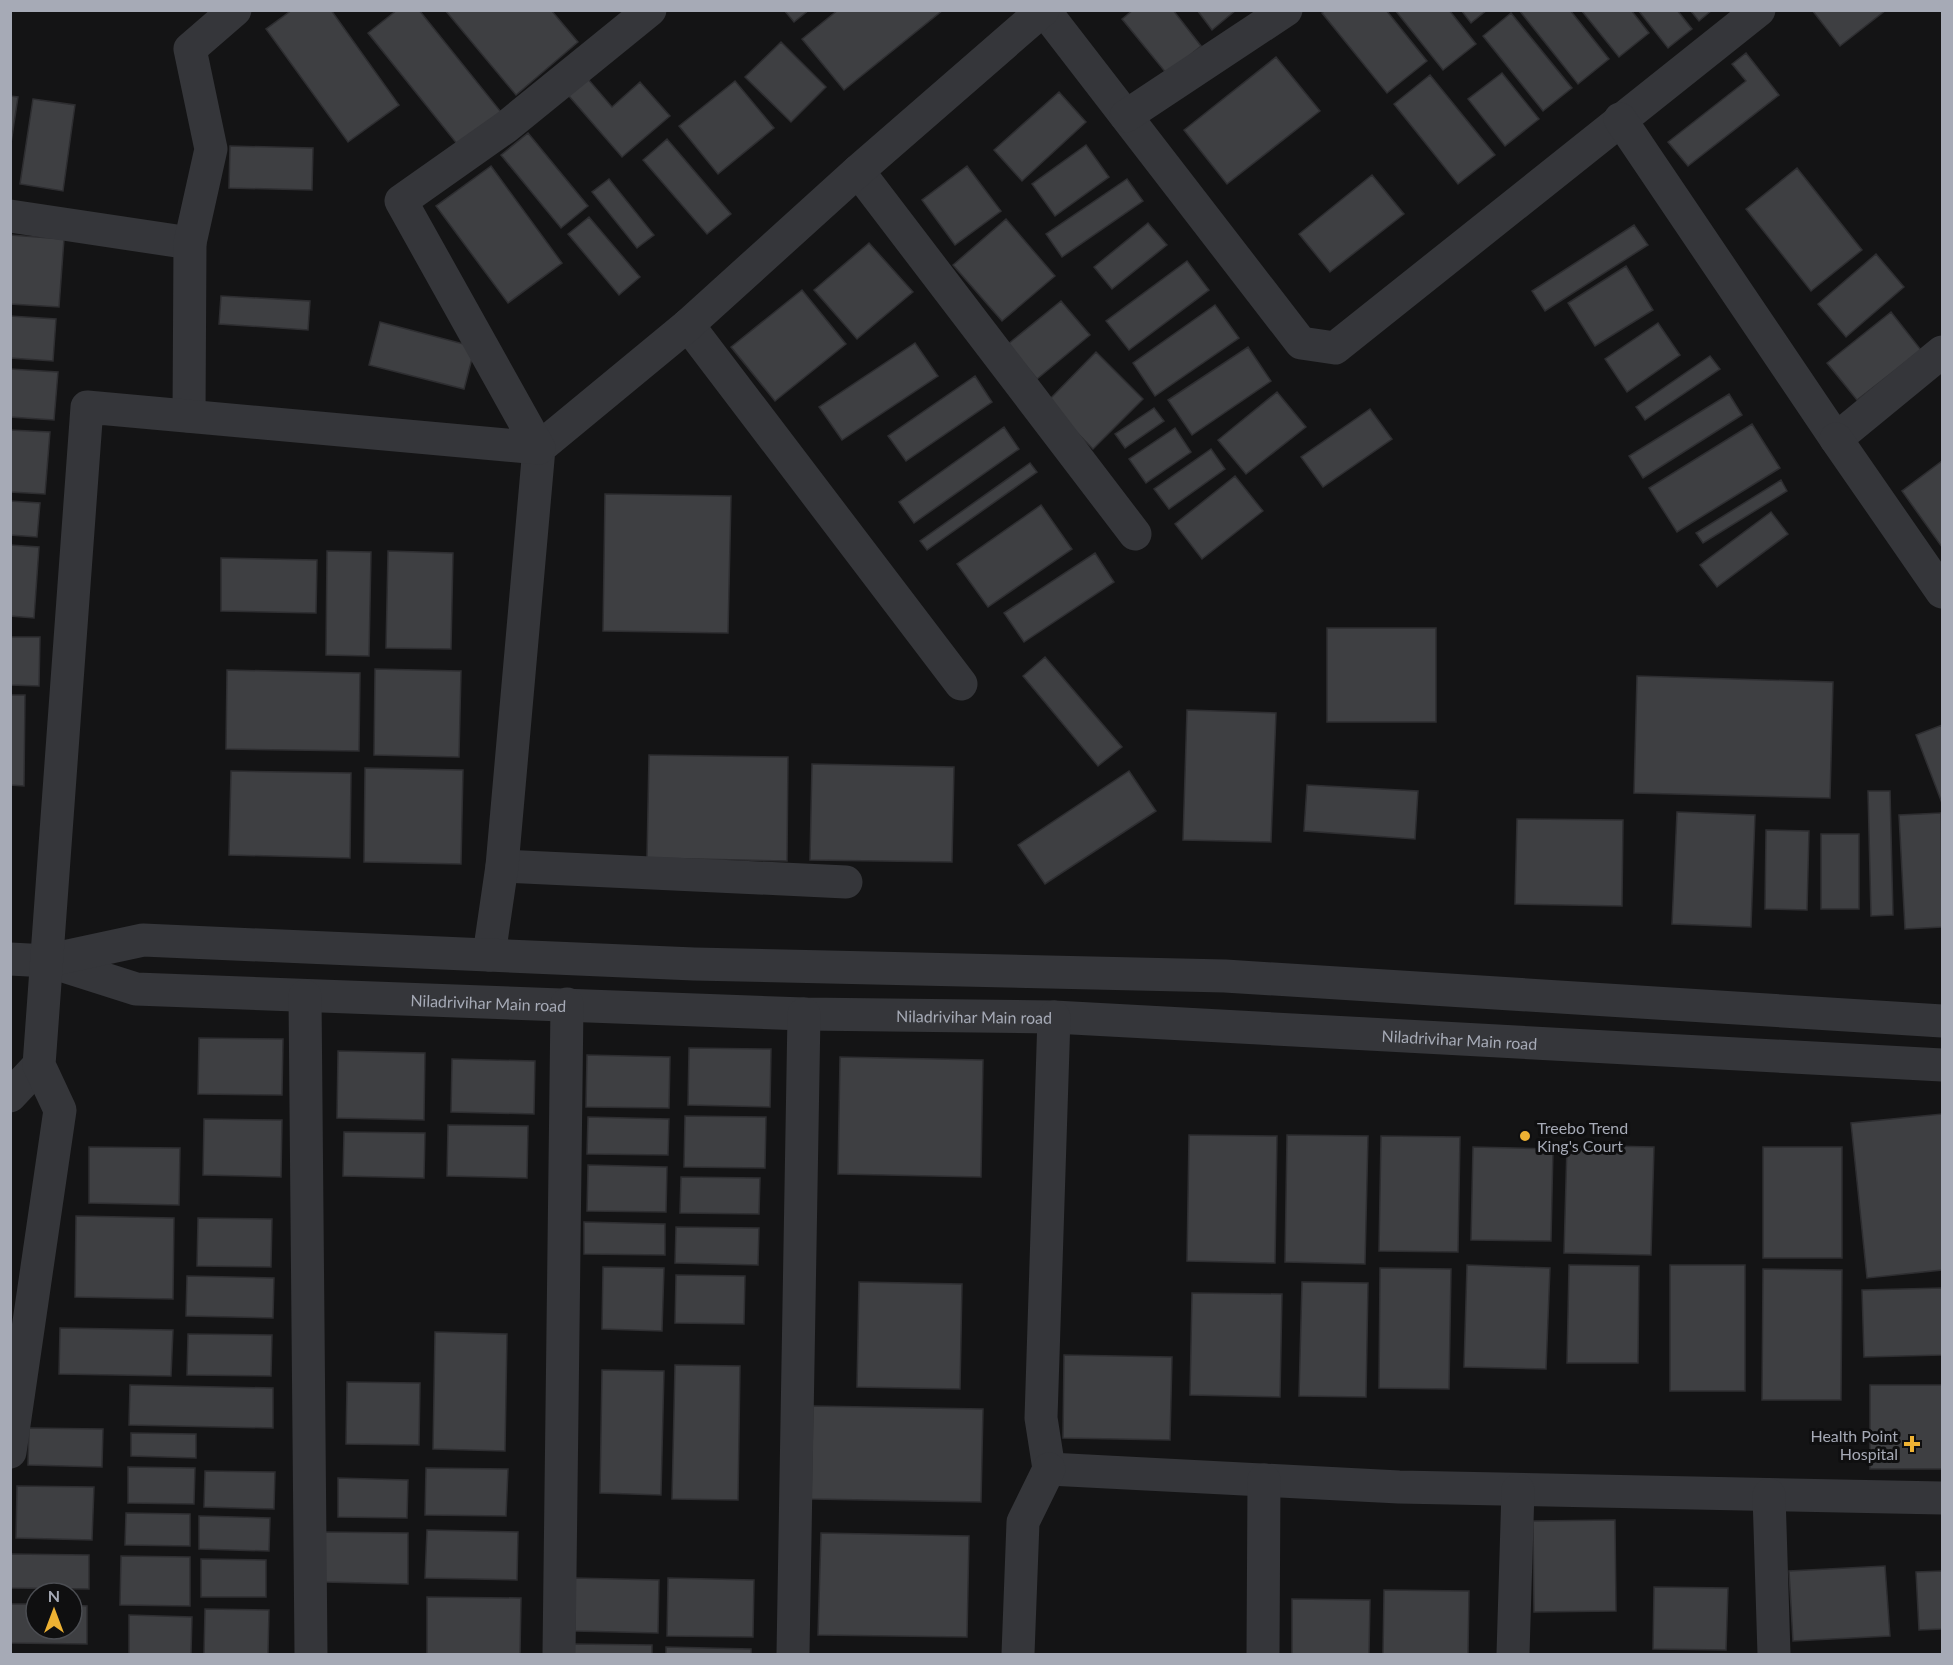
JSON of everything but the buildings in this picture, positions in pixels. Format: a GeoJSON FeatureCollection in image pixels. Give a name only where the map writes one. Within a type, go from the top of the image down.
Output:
{"type":"FeatureCollection","features":[{"type":"Feature","properties":{"kind":"street"},"geometry":{"type":"LineString","coordinates":[[189,416],[190,243],[211,149],[190,49],[235,10]]}},
{"type":"Feature","properties":{"kind":"street"},"geometry":{"type":"LineString","coordinates":[[489,955],[502,866],[539,448],[401,201],[506,127],[613,22],[650,10]]}},
{"type":"Feature","properties":{"kind":"street"},"geometry":{"type":"LineString","coordinates":[[10,1452],[60,1110],[39,1065],[87,407],[539,448],[688,325],[858,171],[1044,10],[1301,343],[1335,348],[1620,119],[1760,10]]}},
{"type":"Feature","properties":{"kind":"street"},"geometry":{"type":"LineString","coordinates":[[1126,116],[1286,10]]}},
{"type":"Feature","properties":{"kind":"street"},"geometry":{"type":"LineString","coordinates":[[1620,119],[1942,592]]}},
{"type":"Feature","properties":{"kind":"street"},"geometry":{"type":"LineString","coordinates":[[858,171],[1135,534]]}},
{"type":"Feature","properties":{"kind":"street"},"geometry":{"type":"LineString","coordinates":[[10,216],[190,243]]}},
{"type":"Feature","properties":{"kind":"street"},"geometry":{"type":"LineString","coordinates":[[688,325],[961,684]]}},
{"type":"Feature","properties":{"kind":"street"},"geometry":{"type":"LineString","coordinates":[[1836,439],[1942,352]]}},
{"type":"Feature","properties":{"kind":"street"},"geometry":{"type":"LineString","coordinates":[[502,866],[846,882]]}},
{"type":"Feature","properties":{"kind":"street"},"geometry":{"type":"LineString","coordinates":[[48,961],[143,940],[694,964],[1224,976],[1942,1021]]}},
{"type":"Feature","properties":{"kind":"street","name":"Niladrivihar Main road"},"geometry":{"type":"LineString","coordinates":[[10,959],[48,961],[136,989],[804,1014],[1054,1017],[1942,1065]]}},
{"type":"Feature","properties":{"kind":"street"},"geometry":{"type":"LineString","coordinates":[[305,996],[311,1654]]}},
{"type":"Feature","properties":{"kind":"street"},"geometry":{"type":"LineString","coordinates":[[559,1654],[567,1005]]}},
{"type":"Feature","properties":{"kind":"street"},"geometry":{"type":"LineString","coordinates":[[793,1654],[804,1014]]}},
{"type":"Feature","properties":{"kind":"street"},"geometry":{"type":"LineString","coordinates":[[1018,1654],[1023,1522],[1049,1469],[1041,1418],[1054,1017]]}},
{"type":"Feature","properties":{"kind":"street"},"geometry":{"type":"LineString","coordinates":[[10,1096],[39,1065]]}},
{"type":"Feature","properties":{"kind":"street"},"geometry":{"type":"LineString","coordinates":[[1049,1469],[1518,1490],[1942,1498]]}},
{"type":"Feature","properties":{"kind":"street"},"geometry":{"type":"LineString","coordinates":[[1263,1654],[1264,1480]]}},
{"type":"Feature","properties":{"kind":"street"},"geometry":{"type":"LineString","coordinates":[[1513,1654],[1518,1490]]}},
{"type":"Feature","properties":{"kind":"street"},"geometry":{"type":"LineString","coordinates":[[1769,1495],[1774,1654]]}},
{"type":"Feature","properties":{"kind":"place","name":"Treebo Trend King's Court"},"geometry":{"type":"Point","coordinates":[1525,1136]}},
{"type":"Feature","properties":{"kind":"place","name":"Health Point Hospital"},"geometry":{"type":"Point","coordinates":[1912,1444]}}]}
